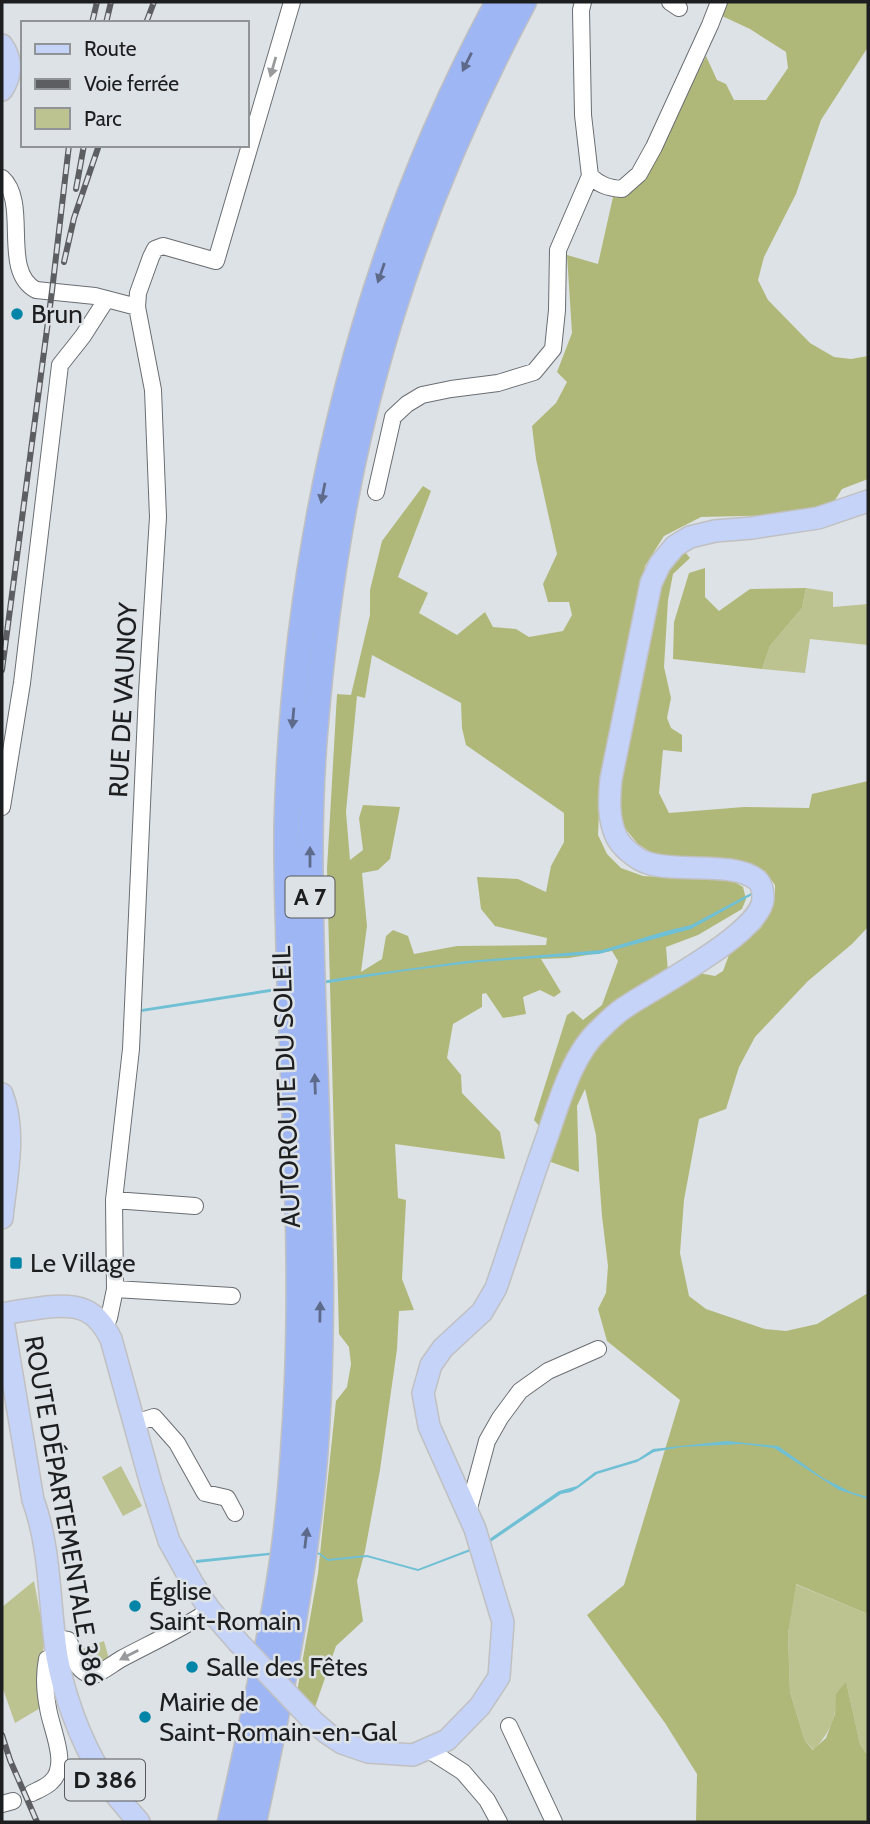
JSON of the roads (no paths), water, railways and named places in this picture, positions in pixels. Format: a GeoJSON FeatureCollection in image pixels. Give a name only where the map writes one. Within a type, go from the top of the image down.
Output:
{"type":"FeatureCollection","features":[{"type":"Feature","properties":{"kind":"highway","name":"AUTOROUTE DU SOLEIL"},"geometry":{"type":"LineString","coordinates":[[230,1822],[258,1700],[278,1589],[295,1432],[298,1286],[287,810],[298,670],[308,588],[335,440],[375,292],[426,152],[449,99],[498,2]]}},
{"type":"Feature","properties":{"kind":"highway","name":"AUTOROUTE DU SOLEIL"},"geometry":{"type":"LineString","coordinates":[[254,1822],[279,1707],[299,1592],[317,1429],[321,1286],[310,807],[320,673],[335,553],[376,366],[410,259],[471,107],[524,2]]}},
{"type":"Feature","properties":{"kind":"main road"},"geometry":{"type":"LineString","coordinates":[[2,45],[9,59],[10,71],[2,90]]}},
{"type":"Feature","properties":{"kind":"main road"},"geometry":{"type":"LineString","coordinates":[[2,1315],[74,1306],[92,1314],[104,1326],[111,1339],[169,1541],[210,1609],[314,1723],[342,1743],[368,1752],[413,1755],[447,1740],[480,1706],[499,1677],[503,1622],[475,1530],[429,1426],[423,1393],[431,1365],[443,1348],[482,1312],[496,1288],[556,1110],[585,1046],[597,1031],[622,1009],[711,954],[746,928],[763,901],[758,881],[746,873],[646,863],[626,849],[617,838],[610,819],[611,779],[651,583],[660,564],[675,547],[690,537],[715,531],[818,518],[868,500]]}},
{"type":"Feature","properties":{"kind":"main road"},"geometry":{"type":"LineString","coordinates":[[2,1094],[9,1133],[2,1218]]}},
{"type":"Feature","properties":{"kind":"main road","name":"ROUTE DÉPARTEMENTALE 386"},"geometry":{"type":"LineString","coordinates":[[2,1315],[33,1500],[40,1525],[63,1683],[80,1731],[99,1771],[119,1800],[139,1822]]}},
{"type":"Feature","properties":{"kind":"street"},"geometry":{"type":"LineString","coordinates":[[2,178],[7,184],[9,198],[6,264],[15,278],[28,288],[95,296],[137,307],[138,293],[156,249],[163,246],[216,261],[292,2]]}},
{"type":"Feature","properties":{"kind":"street"},"geometry":{"type":"LineString","coordinates":[[376,492],[393,417],[407,404],[422,395],[451,388],[498,383],[534,372],[553,349],[558,250],[590,176],[583,115],[583,2]]}},
{"type":"Feature","properties":{"kind":"street"},"geometry":{"type":"LineString","coordinates":[[590,176],[607,188],[622,189],[639,174],[654,147],[719,2]]}},
{"type":"Feature","properties":{"kind":"street"},"geometry":{"type":"LineString","coordinates":[[2,807],[22,683],[60,365],[106,300]]}},
{"type":"Feature","properties":{"kind":"street","name":"RUE DE VAUNOY"},"geometry":{"type":"LineString","coordinates":[[104,1326],[109,1318],[115,1289],[114,1200],[131,1049],[146,706],[158,517],[153,390],[137,307]]}},
{"type":"Feature","properties":{"kind":"street"},"geometry":{"type":"LineString","coordinates":[[114,1200],[195,1206]]}},
{"type":"Feature","properties":{"kind":"street"},"geometry":{"type":"LineString","coordinates":[[115,1289],[232,1296]]}},
{"type":"Feature","properties":{"kind":"street"},"geometry":{"type":"LineString","coordinates":[[468,1512],[487,1441],[520,1391],[548,1371],[598,1349]]}},
{"type":"Feature","properties":{"kind":"street"},"geometry":{"type":"LineString","coordinates":[[135,1423],[154,1417],[177,1443],[205,1493],[227,1498],[235,1513]]}},
{"type":"Feature","properties":{"kind":"street"},"geometry":{"type":"LineString","coordinates":[[32,1793],[52,1782],[58,1771],[60,1758],[48,1708],[45,1668],[47,1659],[56,1647],[68,1640],[76,1667],[92,1676],[192,1622],[210,1609]]}},
{"type":"Feature","properties":{"kind":"street"},"geometry":{"type":"LineString","coordinates":[[509,1726],[554,1822]]}},
{"type":"Feature","properties":{"kind":"street"},"geometry":{"type":"LineString","coordinates":[[427,1749],[463,1772],[487,1800],[499,1822]]}},
{"type":"Feature","properties":{"kind":"water"},"geometry":{"type":"Polygon","coordinates":[[[751,893],[752,895],[691,929],[599,954],[479,962],[405,971],[141,1012],[142,1009],[354,976],[467,961],[602,950],[691,925],[751,893]]]}},
{"type":"Feature","properties":{"kind":"water"},"geometry":{"type":"Polygon","coordinates":[[[727,1441],[778,1446],[823,1478],[868,1499],[839,1490],[774,1448],[742,1444],[682,1447],[654,1452],[637,1462],[597,1474],[571,1492],[561,1494],[486,1545],[485,1542],[559,1491],[577,1486],[595,1472],[638,1459],[653,1449],[727,1441]]]}},
{"type":"Feature","properties":{"kind":"water"},"geometry":{"type":"Polygon","coordinates":[[[475,1547],[476,1549],[418,1571],[367,1557],[328,1561],[308,1551],[196,1563],[196,1560],[308,1549],[320,1553],[328,1559],[367,1555],[418,1569],[475,1547]]]}},
{"type":"Feature","properties":{"kind":"railway"},"geometry":{"type":"LineString","coordinates":[[92,21],[97,2]]}},
{"type":"Feature","properties":{"kind":"railway"},"geometry":{"type":"LineString","coordinates":[[106,21],[111,2]]}},
{"type":"Feature","properties":{"kind":"railway"},"geometry":{"type":"LineString","coordinates":[[147,21],[154,2]]}},
{"type":"Feature","properties":{"kind":"railway"},"geometry":{"type":"LineString","coordinates":[[2,670],[69,147]]}},
{"type":"Feature","properties":{"kind":"railway"},"geometry":{"type":"LineString","coordinates":[[76,189],[84,147]]}},
{"type":"Feature","properties":{"kind":"railway"},"geometry":{"type":"LineString","coordinates":[[64,262],[74,218],[98,147]]}},
{"type":"Feature","properties":{"kind":"railway"},"geometry":{"type":"LineString","coordinates":[[2,1735],[37,1822]]}},
{"type":"Feature","properties":{"kind":"place","name":"Brun"},"geometry":{"type":"Point","coordinates":[17,314]}},
{"type":"Feature","properties":{"kind":"place","name":"Le Village"},"geometry":{"type":"Point","coordinates":[16,1263]}},
{"type":"Feature","properties":{"kind":"place","name":"Église Saint-Romain"},"geometry":{"type":"Point","coordinates":[135,1606]}},
{"type":"Feature","properties":{"kind":"place","name":"Salle des Fêtes"},"geometry":{"type":"Point","coordinates":[192,1667]}},
{"type":"Feature","properties":{"kind":"place","name":"Mairie de Saint-Romain-en-Gal"},"geometry":{"type":"Point","coordinates":[145,1717]}}]}
